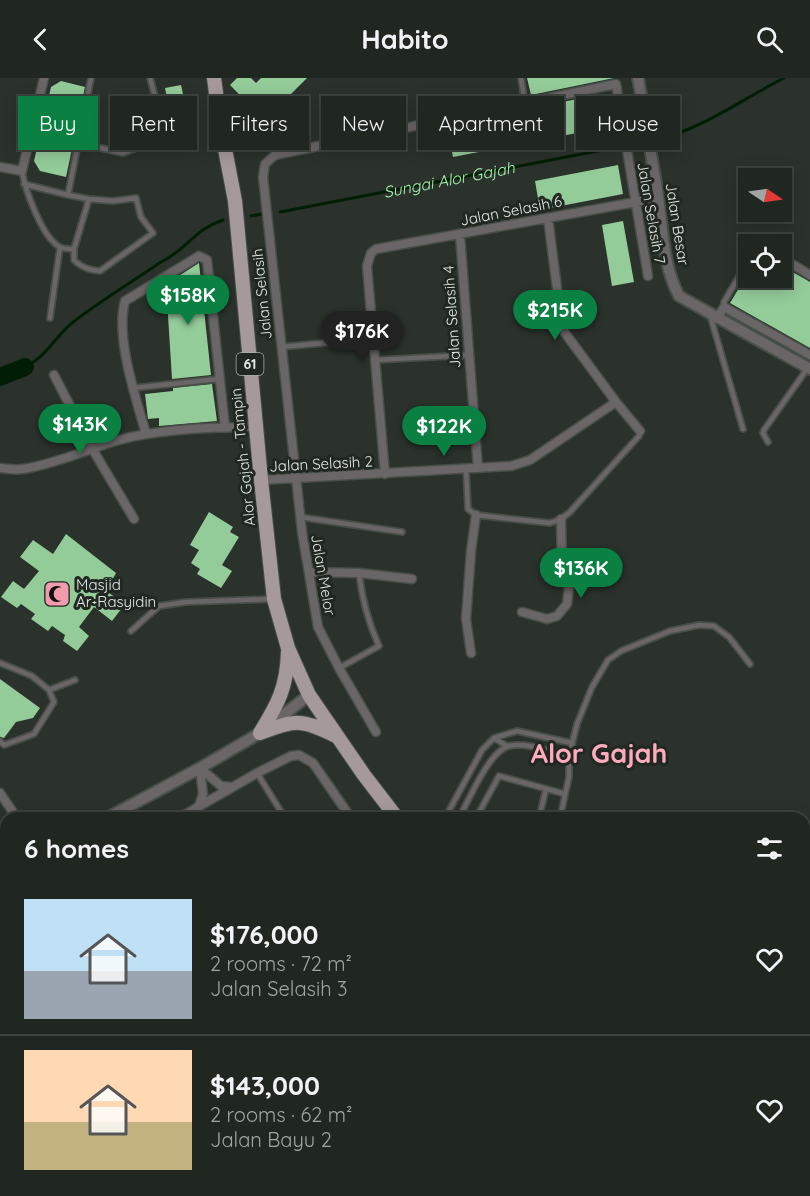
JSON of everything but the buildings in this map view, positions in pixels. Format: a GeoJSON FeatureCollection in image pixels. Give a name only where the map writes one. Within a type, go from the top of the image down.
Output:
{"type":"FeatureCollection","features":[{"type":"Feature","properties":{"kind":"main road","name":"Alor Gajah - Tampin"},"geometry":{"type":"LineString","coordinates":[[214,78],[235,201],[274,599],[288,648],[309,696],[392,812]]}},
{"type":"Feature","properties":{"kind":"main road"},"geometry":{"type":"LineString","coordinates":[[260,733],[283,693],[287,676],[288,648]]}},
{"type":"Feature","properties":{"kind":"main road"},"geometry":{"type":"LineString","coordinates":[[260,733],[292,722],[305,722],[338,737]]}},
{"type":"Feature","properties":{"kind":"main road","name":"Alor Gajah - Tampin"},"geometry":{"type":"LineString","coordinates":[[364,774],[385,812]]}},
{"type":"Feature","properties":{"kind":"street"},"geometry":{"type":"LineString","coordinates":[[0,167],[22,171],[44,78]]}},
{"type":"Feature","properties":{"kind":"street","name":"Jalan Besar"},"geometry":{"type":"LineString","coordinates":[[638,78],[658,198],[664,251],[671,281],[679,296],[809,369]]}},
{"type":"Feature","properties":{"kind":"street"},"geometry":{"type":"LineString","coordinates":[[554,96],[615,81]]}},
{"type":"Feature","properties":{"kind":"street","name":"Jalan Selasih 7"},"geometry":{"type":"LineString","coordinates":[[615,81],[648,276]]}},
{"type":"Feature","properties":{"kind":"street","name":"Jalan Selasih"},"geometry":{"type":"LineString","coordinates":[[296,479],[263,177],[266,164],[275,155],[418,125]]}},
{"type":"Feature","properties":{"kind":"street","name":"Jalan Selasih 6"},"geometry":{"type":"LineString","coordinates":[[374,338],[367,266],[376,249],[658,198]]}},
{"type":"Feature","properties":{"kind":"street"},"geometry":{"type":"LineString","coordinates":[[548,218],[561,319],[565,333],[640,431]]}},
{"type":"Feature","properties":{"kind":"street","name":"Jalan Selasih 4"},"geometry":{"type":"LineString","coordinates":[[460,235],[478,468]]}},
{"type":"Feature","properties":{"kind":"street"},"geometry":{"type":"LineString","coordinates":[[146,434],[133,388],[122,326],[125,301],[200,256],[207,260],[225,427]]}},
{"type":"Feature","properties":{"kind":"street"},"geometry":{"type":"LineString","coordinates":[[792,264],[810,275]]}},
{"type":"Feature","properties":{"kind":"street"},"geometry":{"type":"LineString","coordinates":[[714,317],[724,307],[810,355]]}},
{"type":"Feature","properties":{"kind":"street"},"geometry":{"type":"LineString","coordinates":[[374,338],[385,474]]}},
{"type":"Feature","properties":{"kind":"street"},"geometry":{"type":"LineString","coordinates":[[54,375],[93,450],[134,519]]}},
{"type":"Feature","properties":{"kind":"street","name":"Jalan Selasih 2"},"geometry":{"type":"LineString","coordinates":[[261,480],[511,466],[530,460],[616,402]]}},
{"type":"Feature","properties":{"kind":"street"},"geometry":{"type":"LineString","coordinates":[[0,468],[22,469],[146,434],[225,427],[256,427]]}},
{"type":"Feature","properties":{"kind":"street","name":"Jalan Melor"},"geometry":{"type":"LineString","coordinates":[[296,479],[318,627],[339,669],[376,732]]}},
{"type":"Feature","properties":{"kind":"street"},"geometry":{"type":"LineString","coordinates":[[471,653],[466,619],[476,515]]}},
{"type":"Feature","properties":{"kind":"street"},"geometry":{"type":"LineString","coordinates":[[522,612],[547,619],[557,616],[567,604],[570,588],[562,566],[561,519]]}},
{"type":"Feature","properties":{"kind":"street"},"geometry":{"type":"LineString","coordinates":[[309,572],[359,573],[412,579]]}},
{"type":"Feature","properties":{"kind":"street"},"geometry":{"type":"LineString","coordinates":[[118,812],[260,733],[309,696]]}},
{"type":"Feature","properties":{"kind":"street"},"geometry":{"type":"LineString","coordinates":[[190,812],[257,773],[291,756],[299,755],[313,763],[347,812]]}},
{"type":"Feature","properties":{"kind":"street"},"geometry":{"type":"LineString","coordinates":[[200,768],[221,786],[232,787]]}},
{"type":"Feature","properties":{"kind":"street"},"geometry":{"type":"LineString","coordinates":[[200,768],[203,794],[200,806]]}},
{"type":"Feature","properties":{"kind":"street"},"geometry":{"type":"LineString","coordinates":[[0,793],[13,812]]}},
{"type":"Feature","properties":{"kind":"lane"},"geometry":{"type":"LineString","coordinates":[[88,96],[91,78]]}},
{"type":"Feature","properties":{"kind":"lane"},"geometry":{"type":"LineString","coordinates":[[150,78],[155,96]]}},
{"type":"Feature","properties":{"kind":"lane"},"geometry":{"type":"LineString","coordinates":[[522,78],[524,96]]}},
{"type":"Feature","properties":{"kind":"lane"},"geometry":{"type":"LineString","coordinates":[[98,147],[123,153],[131,150]]}},
{"type":"Feature","properties":{"kind":"lane"},"geometry":{"type":"LineString","coordinates":[[68,195],[78,150]]}},
{"type":"Feature","properties":{"kind":"lane"},"geometry":{"type":"LineString","coordinates":[[22,171],[24,184],[38,219],[60,247],[74,249]]}},
{"type":"Feature","properties":{"kind":"lane"},"geometry":{"type":"LineString","coordinates":[[24,184],[89,199],[112,201],[136,198],[141,217],[153,233],[100,271],[79,266],[74,261],[74,249],[89,199]]}},
{"type":"Feature","properties":{"kind":"lane"},"geometry":{"type":"LineString","coordinates":[[50,318],[60,247]]}},
{"type":"Feature","properties":{"kind":"lane"},"geometry":{"type":"LineString","coordinates":[[724,307],[724,302],[738,278]]}},
{"type":"Feature","properties":{"kind":"lane"},"geometry":{"type":"LineString","coordinates":[[714,317],[743,429]]}},
{"type":"Feature","properties":{"kind":"lane"},"geometry":{"type":"LineString","coordinates":[[282,347],[374,338]]}},
{"type":"Feature","properties":{"kind":"lane"},"geometry":{"type":"LineString","coordinates":[[375,360],[469,355]]}},
{"type":"Feature","properties":{"kind":"lane"},"geometry":{"type":"LineString","coordinates":[[768,442],[763,434],[764,430],[809,369]]}},
{"type":"Feature","properties":{"kind":"lane"},"geometry":{"type":"LineString","coordinates":[[133,388],[219,379]]}},
{"type":"Feature","properties":{"kind":"lane"},"geometry":{"type":"LineString","coordinates":[[466,469],[468,509],[476,515],[550,523],[561,519],[577,504],[639,436],[640,431]]}},
{"type":"Feature","properties":{"kind":"lane"},"geometry":{"type":"LineString","coordinates":[[300,517],[402,532]]}},
{"type":"Feature","properties":{"kind":"lane"},"geometry":{"type":"LineString","coordinates":[[339,669],[379,646],[369,626],[362,600],[359,573]]}},
{"type":"Feature","properties":{"kind":"lane"},"geometry":{"type":"LineString","coordinates":[[131,631],[159,606],[186,602],[274,599]]}},
{"type":"Feature","properties":{"kind":"lane"},"geometry":{"type":"LineString","coordinates":[[561,812],[569,777],[568,756],[582,708],[609,660],[621,651],[670,631],[699,625],[714,626],[729,637],[750,664]]}},
{"type":"Feature","properties":{"kind":"lane"},"geometry":{"type":"LineString","coordinates":[[0,663],[32,676],[49,690],[54,702],[34,734],[4,745],[0,741]]}},
{"type":"Feature","properties":{"kind":"lane"},"geometry":{"type":"LineString","coordinates":[[49,690],[75,680]]}},
{"type":"Feature","properties":{"kind":"lane"},"geometry":{"type":"LineString","coordinates":[[448,812],[482,750],[494,738],[517,731],[572,743]]}},
{"type":"Feature","properties":{"kind":"lane"},"geometry":{"type":"LineString","coordinates":[[494,738],[507,746],[524,746],[568,756]]}},
{"type":"Feature","properties":{"kind":"lane"},"geometry":{"type":"LineString","coordinates":[[462,812],[493,756],[507,746]]}},
{"type":"Feature","properties":{"kind":"lane"},"geometry":{"type":"LineString","coordinates":[[257,773],[281,812]]}},
{"type":"Feature","properties":{"kind":"lane"},"geometry":{"type":"LineString","coordinates":[[479,812],[500,776],[565,794]]}},
{"type":"Feature","properties":{"kind":"lane"},"geometry":{"type":"LineString","coordinates":[[540,812],[546,789]]}},
{"type":"Feature","properties":{"kind":"waterway","name":"Sungai Alor Gajah"},"geometry":{"type":"LineString","coordinates":[[680,133],[708,120],[784,78]]}},
{"type":"Feature","properties":{"kind":"waterway","name":"Sungai Alor Gajah"},"geometry":{"type":"LineString","coordinates":[[280,212],[602,150]]}},
{"type":"Feature","properties":{"kind":"waterway","name":"Sungai Alor Gajah"},"geometry":{"type":"LineString","coordinates":[[251,216],[262,214]]}},
{"type":"Feature","properties":{"kind":"waterway","name":"Sungai Alor Gajah"},"geometry":{"type":"LineString","coordinates":[[25,367],[39,358],[72,323],[170,257],[204,229],[223,220]]}},
{"type":"Feature","properties":{"kind":"waterway","name":"Sungai Alor Gajah"},"geometry":{"type":"LineString","coordinates":[[0,377],[25,367]]}},
{"type":"Feature","properties":{"kind":"place","name":"Masjid Ar-Rasyidin"},"geometry":{"type":"Point","coordinates":[57,594]}},
{"type":"Feature","properties":{"kind":"district","name":"Alor Gajah"},"geometry":{"type":"Point","coordinates":[599,754]}}]}
